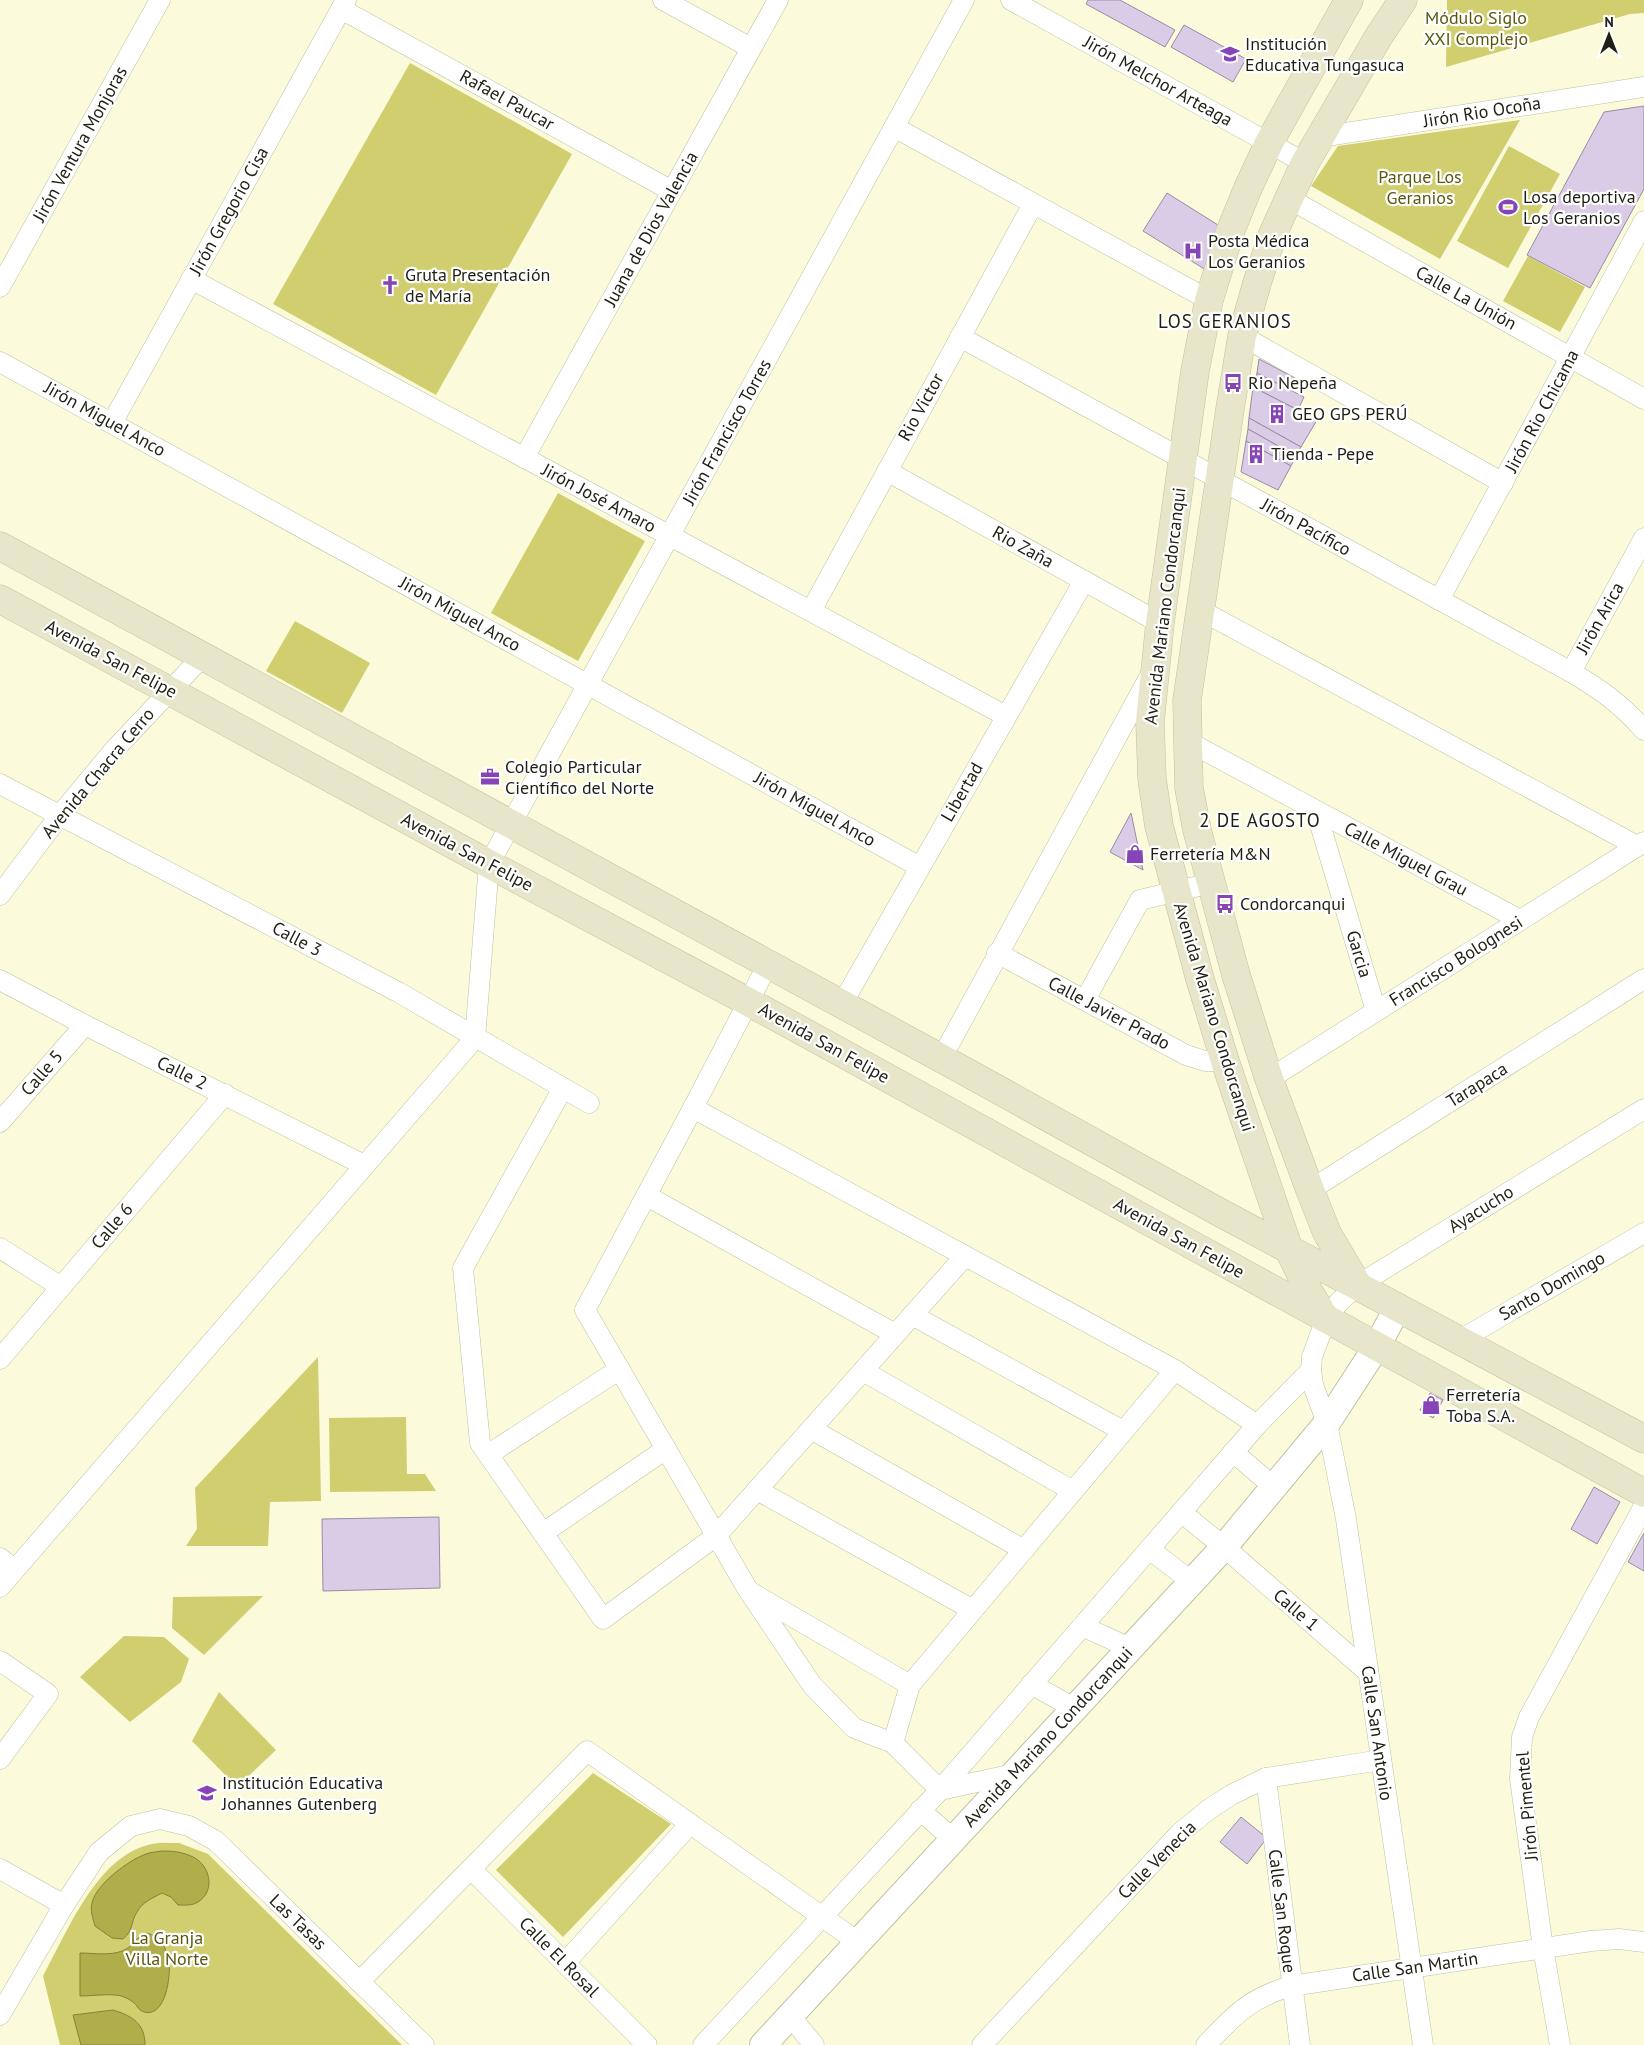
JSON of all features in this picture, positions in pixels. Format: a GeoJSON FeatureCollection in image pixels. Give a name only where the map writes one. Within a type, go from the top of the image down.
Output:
{"type":"FeatureCollection","features":[{"type":"Feature","properties":{"kind":"main road","name":"Avenida Mariano Condorcanqui"},"geometry":{"type":"LineString","coordinates":[[1326,1319],[1309,1292],[1288,1247],[1225,1061],[1176,892],[1160,826],[1152,779],[1150,722],[1160,623],[1195,371],[1209,300],[1230,232],[1269,143],[1349,0]]}},
{"type":"Feature","properties":{"kind":"main road","name":"Avenida Mariano Condorcanqui"},"geometry":{"type":"LineString","coordinates":[[1358,1285],[1327,1233],[1310,1190],[1269,1079],[1236,975],[1197,830],[1189,788],[1187,700],[1242,336],[1272,236],[1305,163],[1379,36],[1403,0]]}},
{"type":"Feature","properties":{"kind":"main road"},"geometry":{"type":"LineString","coordinates":[[0,546],[941,1058],[1210,1207],[1644,1439]]}},
{"type":"Feature","properties":{"kind":"main road","name":"Avenida San Felipe"},"geometry":{"type":"LineString","coordinates":[[0,599],[489,864],[748,1001],[1644,1493]]}},
{"type":"Feature","properties":{"kind":"street","name":"Jirón Ventura Monjoras"},"geometry":{"type":"LineString","coordinates":[[0,287],[160,0]]}},
{"type":"Feature","properties":{"kind":"street"},"geometry":{"type":"LineString","coordinates":[[663,0],[751,48]]}},
{"type":"Feature","properties":{"kind":"street","name":"Juana de Dios Valencia"},"geometry":{"type":"LineString","coordinates":[[524,458],[778,0]]}},
{"type":"Feature","properties":{"kind":"street","name":"Jirón Francisco Torres"},"geometry":{"type":"LineString","coordinates":[[489,864],[964,0]]}},
{"type":"Feature","properties":{"kind":"street","name":"Jirón Melchor Arteaga"},"geometry":{"type":"LineString","coordinates":[[1011,0],[1305,163]]}},
{"type":"Feature","properties":{"kind":"street","name":"Rafael Paucar"},"geometry":{"type":"LineString","coordinates":[[343,4],[672,191]]}},
{"type":"Feature","properties":{"kind":"street","name":"Jirón Gregorio Cisa"},"geometry":{"type":"LineString","coordinates":[[112,423],[343,4]]}},
{"type":"Feature","properties":{"kind":"street","name":"Jirón Rio Ocoña"},"geometry":{"type":"LineString","coordinates":[[1320,136],[1644,87]]}},
{"type":"Feature","properties":{"kind":"street"},"geometry":{"type":"LineString","coordinates":[[894,128],[1209,300]]}},
{"type":"Feature","properties":{"kind":"street","name":"Calle La Unión"},"geometry":{"type":"LineString","coordinates":[[1288,198],[1644,398]]}},
{"type":"Feature","properties":{"kind":"street","name":"Rio Victor"},"geometry":{"type":"LineString","coordinates":[[811,611],[1033,204]]}},
{"type":"Feature","properties":{"kind":"street","name":"Jirón Rio Chicama"},"geometry":{"type":"LineString","coordinates":[[1440,600],[1644,221]]}},
{"type":"Feature","properties":{"kind":"street","name":"Jirón José Amaro"},"geometry":{"type":"LineString","coordinates":[[191,279],[1006,716]]}},
{"type":"Feature","properties":{"kind":"street"},"geometry":{"type":"LineString","coordinates":[[1242,336],[1503,483]]}},
{"type":"Feature","properties":{"kind":"street","name":"Jirón Pacífico"},"geometry":{"type":"LineString","coordinates":[[960,337],[1570,672],[1601,690],[1627,710],[1644,730]]}},
{"type":"Feature","properties":{"kind":"street","name":"Jirón Miguel Anco"},"geometry":{"type":"LineString","coordinates":[[0,362],[920,867]]}},
{"type":"Feature","properties":{"kind":"street","name":"Rio Zaña"},"geometry":{"type":"LineString","coordinates":[[887,471],[1160,623]]}},
{"type":"Feature","properties":{"kind":"street","name":"Jirón Arica"},"geometry":{"type":"LineString","coordinates":[[1570,672],[1644,538]]}},
{"type":"Feature","properties":{"kind":"street","name":"Libertad"},"geometry":{"type":"LineString","coordinates":[[842,1004],[1084,581]]}},
{"type":"Feature","properties":{"kind":"street"},"geometry":{"type":"LineString","coordinates":[[1200,610],[1641,844]]}},
{"type":"Feature","properties":{"kind":"street","name":"Avenida Chacra Cerro"},"geometry":{"type":"LineString","coordinates":[[0,895],[60,816],[115,749],[204,656]]}},
{"type":"Feature","properties":{"kind":"street"},"geometry":{"type":"LineString","coordinates":[[941,1058],[1155,668]]}},
{"type":"Feature","properties":{"kind":"street","name":"Calle Miguel Grau"},"geometry":{"type":"LineString","coordinates":[[1187,741],[1520,920]]}},
{"type":"Feature","properties":{"kind":"street","name":"Calle 3"},"geometry":{"type":"LineString","coordinates":[[0,784],[389,987],[589,1103]]}},
{"type":"Feature","properties":{"kind":"street","name":"Garcia"},"geometry":{"type":"LineString","coordinates":[[1316,811],[1376,1011]]}},
{"type":"Feature","properties":{"kind":"street","name":"Francisco Bolognesi"},"geometry":{"type":"LineString","coordinates":[[1269,1079],[1641,844]]}},
{"type":"Feature","properties":{"kind":"street"},"geometry":{"type":"LineString","coordinates":[[0,1586],[7,1563],[364,1165],[475,1038],[489,864]]}},
{"type":"Feature","properties":{"kind":"street"},"geometry":{"type":"LineString","coordinates":[[1086,1000],[1140,900],[1211,883]]}},
{"type":"Feature","properties":{"kind":"street","name":"Calle Javier Prado"},"geometry":{"type":"LineString","coordinates":[[997,953],[1186,1055],[1205,1062],[1225,1061]]}},
{"type":"Feature","properties":{"kind":"street"},"geometry":{"type":"LineString","coordinates":[[768,964],[585,1310],[748,1590],[812,1685],[854,1728],[893,1743],[940,1790]]}},
{"type":"Feature","properties":{"kind":"street","name":"Tarapaca"},"geometry":{"type":"LineString","coordinates":[[1310,1190],[1644,979]]}},
{"type":"Feature","properties":{"kind":"street","name":"Calle 2"},"geometry":{"type":"LineString","coordinates":[[0,980],[85,1025],[364,1165]]}},
{"type":"Feature","properties":{"kind":"street","name":"Calle 5"},"geometry":{"type":"LineString","coordinates":[[0,1122],[85,1025]]}},
{"type":"Feature","properties":{"kind":"street"},"geometry":{"type":"LineString","coordinates":[[563,1088],[463,1268],[480,1443],[603,1619],[716,1536],[965,1256]]}},
{"type":"Feature","properties":{"kind":"street","name":"Calle 6"},"geometry":{"type":"LineString","coordinates":[[0,1359],[225,1094]]}},
{"type":"Feature","properties":{"kind":"street"},"geometry":{"type":"LineString","coordinates":[[693,1108],[1175,1370],[1257,1425]]}},
{"type":"Feature","properties":{"kind":"street","name":"Ayacucho"},"geometry":{"type":"LineString","coordinates":[[1326,1319],[1339,1302],[1358,1285],[1644,1109]]}},
{"type":"Feature","properties":{"kind":"street"},"geometry":{"type":"LineString","coordinates":[[646,1196],[896,1334]]}},
{"type":"Feature","properties":{"kind":"street","name":"Santo Domingo"},"geometry":{"type":"LineString","coordinates":[[1460,1340],[1644,1233]]}},
{"type":"Feature","properties":{"kind":"street"},"geometry":{"type":"LineString","coordinates":[[0,1248],[61,1287]]}},
{"type":"Feature","properties":{"kind":"street","name":"Avenida Mariano Condorcanqui"},"geometry":{"type":"LineString","coordinates":[[763,2045],[1224,1547],[1327,1422],[1377,1346],[1398,1307]]}},
{"type":"Feature","properties":{"kind":"street"},"geometry":{"type":"LineString","coordinates":[[912,1315],[1123,1431]]}},
{"type":"Feature","properties":{"kind":"street"},"geometry":{"type":"LineString","coordinates":[[1326,1319],[1312,1356],[1311,1370],[1313,1386],[1327,1422]]}},
{"type":"Feature","properties":{"kind":"street"},"geometry":{"type":"LineString","coordinates":[[489,1454],[620,1369]]}},
{"type":"Feature","properties":{"kind":"street"},"geometry":{"type":"LineString","coordinates":[[893,1743],[910,1685],[1175,1370]]}},
{"type":"Feature","properties":{"kind":"street"},"geometry":{"type":"LineString","coordinates":[[703,2045],[940,1790],[1233,1452],[1311,1370]]}},
{"type":"Feature","properties":{"kind":"street"},"geometry":{"type":"LineString","coordinates":[[863,1371],[1073,1491]]}},
{"type":"Feature","properties":{"kind":"street","name":"Calle San Antonio"},"geometry":{"type":"LineString","coordinates":[[1327,1422],[1346,1519],[1423,2045]]}},
{"type":"Feature","properties":{"kind":"street"},"geometry":{"type":"LineString","coordinates":[[811,1429],[1024,1550]]}},
{"type":"Feature","properties":{"kind":"street"},"geometry":{"type":"LineString","coordinates":[[543,1533],[666,1449]]}},
{"type":"Feature","properties":{"kind":"street"},"geometry":{"type":"LineString","coordinates":[[1233,1452],[1274,1487]]}},
{"type":"Feature","properties":{"kind":"street"},"geometry":{"type":"LineString","coordinates":[[757,1490],[973,1610]]}},
{"type":"Feature","properties":{"kind":"street","name":"Jirón Pimentel"},"geometry":{"type":"LineString","coordinates":[[1560,2045],[1543,1948],[1520,1779],[1522,1737],[1529,1717],[1644,1506]]}},
{"type":"Feature","properties":{"kind":"street","name":"Calle 1"},"geometry":{"type":"LineString","coordinates":[[1181,1512],[1368,1672]]}},
{"type":"Feature","properties":{"kind":"street"},"geometry":{"type":"LineString","coordinates":[[1149,1549],[1191,1581]]}},
{"type":"Feature","properties":{"kind":"street"},"geometry":{"type":"LineString","coordinates":[[748,1590],[910,1685]]}},
{"type":"Feature","properties":{"kind":"street"},"geometry":{"type":"LineString","coordinates":[[1082,1626],[1130,1648]]}},
{"type":"Feature","properties":{"kind":"street"},"geometry":{"type":"LineString","coordinates":[[0,1661],[48,1694],[0,1759]]}},
{"type":"Feature","properties":{"kind":"street"},"geometry":{"type":"LineString","coordinates":[[1031,1684],[1074,1708]]}},
{"type":"Feature","properties":{"kind":"street"},"geometry":{"type":"LineString","coordinates":[[360,1982],[587,1752],[858,1942]]}},
{"type":"Feature","properties":{"kind":"street","name":"Calle Venecia"},"geometry":{"type":"LineString","coordinates":[[982,2045],[1180,1833],[1208,1810],[1231,1795],[1266,1778],[1381,1760]]}},
{"type":"Feature","properties":{"kind":"street"},"geometry":{"type":"LineString","coordinates":[[940,1790],[1014,1774]]}},
{"type":"Feature","properties":{"kind":"street","name":"Calle San Roque"},"geometry":{"type":"LineString","coordinates":[[1266,1778],[1300,2045]]}},
{"type":"Feature","properties":{"kind":"street"},"geometry":{"type":"LineString","coordinates":[[920,1810],[954,1839]]}},
{"type":"Feature","properties":{"kind":"street","name":"Las Tasas"},"geometry":{"type":"LineString","coordinates":[[64,1905],[99,1852],[131,1826],[160,1819],[189,1826],[216,1841],[424,2045]]}},
{"type":"Feature","properties":{"kind":"street"},"geometry":{"type":"LineString","coordinates":[[565,1963],[690,1824]]}},
{"type":"Feature","properties":{"kind":"street"},"geometry":{"type":"LineString","coordinates":[[0,1869],[64,1905],[0,2016]]}},
{"type":"Feature","properties":{"kind":"street","name":"Calle El Rosal"},"geometry":{"type":"LineString","coordinates":[[471,1869],[646,2045]]}},
{"type":"Feature","properties":{"kind":"street","name":"Calle San Martin"},"geometry":{"type":"LineString","coordinates":[[1206,2045],[1232,2018],[1251,2002],[1269,1992],[1292,1986],[1600,1940],[1644,1942]]}},
{"type":"Feature","properties":{"kind":"street"},"geometry":{"type":"LineString","coordinates":[[790,2016],[814,2045]]}},
{"type":"Feature","properties":{"kind":"green space","name":"Módulo Siglo XXI Complejo"},"geometry":{"type":"Polygon","coordinates":[[[1447,0],[1644,0],[1644,13],[1630,14],[1446,67],[1447,0]]]}},
{"type":"Feature","properties":{"kind":"green space"},"geometry":{"type":"Polygon","coordinates":[[[410,63],[572,154],[436,395],[273,304],[410,63]]]}},
{"type":"Feature","properties":{"kind":"green space","name":"Parque Los Geranios"},"geometry":{"type":"Polygon","coordinates":[[[1520,120],[1440,259],[1311,186],[1338,146],[1520,120]]]}},
{"type":"Feature","properties":{"kind":"green space","name":"Losa deportiva Los Geranios"},"geometry":{"type":"Polygon","coordinates":[[[1509,146],[1560,174],[1508,268],[1457,241],[1509,146]]]}},
{"type":"Feature","properties":{"kind":"green space"},"geometry":{"type":"Polygon","coordinates":[[[1528,256],[1585,287],[1560,332],[1503,301],[1528,256]]]}},
{"type":"Feature","properties":{"kind":"green space"},"geometry":{"type":"Polygon","coordinates":[[[558,493],[645,541],[578,661],[491,613],[558,493]]]}},
{"type":"Feature","properties":{"kind":"green space"},"geometry":{"type":"Polygon","coordinates":[[[295,621],[370,663],[342,713],[266,671],[295,621]]]}},
{"type":"Feature","properties":{"kind":"green space"},"geometry":{"type":"Polygon","coordinates":[[[318,1357],[321,1501],[270,1502],[268,1546],[186,1546],[197,1529],[195,1488],[318,1357]]]}},
{"type":"Feature","properties":{"kind":"green space"},"geometry":{"type":"Polygon","coordinates":[[[406,1417],[407,1474],[425,1474],[436,1491],[330,1492],[329,1418],[406,1417]]]}},
{"type":"Feature","properties":{"kind":"green space"},"geometry":{"type":"Polygon","coordinates":[[[263,1596],[204,1655],[172,1628],[173,1597],[263,1596]]]}},
{"type":"Feature","properties":{"kind":"green space"},"geometry":{"type":"Polygon","coordinates":[[[124,1636],[164,1637],[189,1659],[181,1682],[130,1722],[80,1677],[124,1636]]]}},
{"type":"Feature","properties":{"kind":"green space"},"geometry":{"type":"Polygon","coordinates":[[[219,1692],[276,1750],[237,1787],[192,1741],[219,1692]]]}},
{"type":"Feature","properties":{"kind":"green space"},"geometry":{"type":"Polygon","coordinates":[[[593,1773],[671,1824],[563,1937],[496,1870],[593,1773]]]}},
{"type":"Feature","properties":{"kind":"green space","name":"La Granja Villa Norte"},"geometry":{"type":"Polygon","coordinates":[[[179,1843],[208,1854],[402,2045],[60,2045],[43,1976],[74,1917],[86,1897],[115,1863],[133,1851],[152,1844],[179,1843]]]}},
{"type":"Feature","properties":{"kind":"shaded area"},"geometry":{"type":"Polygon","coordinates":[[[162,1851],[185,1854],[199,1861],[209,1878],[209,1885],[204,1897],[193,1904],[178,1905],[171,1897],[162,1893],[139,1909],[129,1933],[123,1939],[112,1938],[95,1926],[91,1906],[95,1896],[106,1881],[122,1867],[139,1857],[148,1853],[162,1851]]]}},
{"type":"Feature","properties":{"kind":"shaded area"},"geometry":{"type":"Polygon","coordinates":[[[147,1933],[156,1937],[162,1943],[169,1961],[166,1994],[157,2009],[151,2012],[144,2012],[131,2001],[117,1995],[80,1996],[80,1953],[117,1953],[128,1948],[139,1937],[147,1933]]]}},
{"type":"Feature","properties":{"kind":"shaded area"},"geometry":{"type":"Polygon","coordinates":[[[113,2010],[126,2015],[140,2026],[143,2031],[145,2045],[81,2045],[73,2015],[113,2010]]]}},
{"type":"Feature","properties":{"kind":"building"},"geometry":{"type":"Polygon","coordinates":[[[1088,0],[1120,0],[1175,30],[1165,47],[1086,4],[1088,0]]]}},
{"type":"Feature","properties":{"kind":"building"},"geometry":{"type":"Polygon","coordinates":[[[1184,25],[1246,59],[1233,82],[1171,47],[1184,25]]]}},
{"type":"Feature","properties":{"kind":"building"},"geometry":{"type":"Polygon","coordinates":[[[1644,106],[1644,189],[1590,288],[1527,255],[1604,112],[1644,106]]]}},
{"type":"Feature","properties":{"kind":"building","name":"Posta Médica Los Geranios"},"geometry":{"type":"Polygon","coordinates":[[[1167,193],[1218,225],[1206,270],[1143,231],[1167,193]]]}},
{"type":"Feature","properties":{"kind":"building"},"geometry":{"type":"Polygon","coordinates":[[[1259,359],[1297,379],[1291,391],[1257,373],[1259,359]]]}},
{"type":"Feature","properties":{"kind":"building"},"geometry":{"type":"Polygon","coordinates":[[[1257,373],[1304,397],[1298,410],[1253,387],[1257,373]]]}},
{"type":"Feature","properties":{"kind":"building","name":"GEO GPS PERÚ"},"geometry":{"type":"Polygon","coordinates":[[[1253,387],[1317,420],[1301,447],[1249,418],[1253,387]]]}},
{"type":"Feature","properties":{"kind":"building"},"geometry":{"type":"Polygon","coordinates":[[[1249,418],[1301,447],[1296,456],[1248,429],[1249,418]]]}},
{"type":"Feature","properties":{"kind":"building"},"geometry":{"type":"Polygon","coordinates":[[[1248,429],[1296,456],[1291,466],[1246,441],[1248,429]]]}},
{"type":"Feature","properties":{"kind":"building","name":"Tienda - Pepe"},"geometry":{"type":"Polygon","coordinates":[[[1246,441],[1291,466],[1278,490],[1241,472],[1246,441]]]}},
{"type":"Feature","properties":{"kind":"building"},"geometry":{"type":"Polygon","coordinates":[[[1131,813],[1143,870],[1110,852],[1131,813]]]}},
{"type":"Feature","properties":{"kind":"building","name":"Ferretería Toba S.A."},"geometry":{"type":"Polygon","coordinates":[[[1430,1393],[1443,1400],[1433,1418],[1420,1410],[1430,1393]]]}},
{"type":"Feature","properties":{"kind":"building"},"geometry":{"type":"Polygon","coordinates":[[[1594,1487],[1620,1502],[1597,1544],[1571,1529],[1594,1487]]]}},
{"type":"Feature","properties":{"kind":"building"},"geometry":{"type":"Polygon","coordinates":[[[439,1517],[440,1588],[323,1591],[322,1519],[439,1517]]]}},
{"type":"Feature","properties":{"kind":"building"},"geometry":{"type":"Polygon","coordinates":[[[1644,1533],[1644,1571],[1628,1562],[1644,1533]]]}},
{"type":"Feature","properties":{"kind":"building"},"geometry":{"type":"Polygon","coordinates":[[[1241,1817],[1267,1838],[1247,1864],[1220,1842],[1241,1817]]]}},
{"type":"Feature","properties":{"kind":"place","name":"Institución Educativa Tungasuca"},"geometry":{"type":"Point","coordinates":[1230,54]}},
{"type":"Feature","properties":{"kind":"place","name":"Losa deportiva Los Geranios"},"geometry":{"type":"Point","coordinates":[1508,207]}},
{"type":"Feature","properties":{"kind":"place","name":"Posta Médica Los Geranios"},"geometry":{"type":"Point","coordinates":[1193,251]}},
{"type":"Feature","properties":{"kind":"place","name":"Gruta Presentación de María"},"geometry":{"type":"Point","coordinates":[390,285]}},
{"type":"Feature","properties":{"kind":"place","name":"Rio Nepeña"},"geometry":{"type":"Point","coordinates":[1233,383]}},
{"type":"Feature","properties":{"kind":"place","name":"GEO GPS PERÚ"},"geometry":{"type":"Point","coordinates":[1277,414]}},
{"type":"Feature","properties":{"kind":"place","name":"Tienda - Pepe"},"geometry":{"type":"Point","coordinates":[1256,454]}},
{"type":"Feature","properties":{"kind":"place","name":"Colegio Particular Científico del Norte"},"geometry":{"type":"Point","coordinates":[490,777]}},
{"type":"Feature","properties":{"kind":"place","name":"Ferretería M&N"},"geometry":{"type":"Point","coordinates":[1135,854]}},
{"type":"Feature","properties":{"kind":"place","name":"Condorcanqui"},"geometry":{"type":"Point","coordinates":[1225,904]}},
{"type":"Feature","properties":{"kind":"place","name":"Ferretería Toba S.A."},"geometry":{"type":"Point","coordinates":[1431,1405]}},
{"type":"Feature","properties":{"kind":"place","name":"Institución Educativa Johannes Gutenberg"},"geometry":{"type":"Point","coordinates":[207,1793]}},
{"type":"Feature","properties":{"kind":"district","name":"LOS GERANIOS"},"geometry":{"type":"Point","coordinates":[1225,321]}},
{"type":"Feature","properties":{"kind":"district","name":"2 DE AGOSTO"},"geometry":{"type":"Point","coordinates":[1260,820]}}]}
